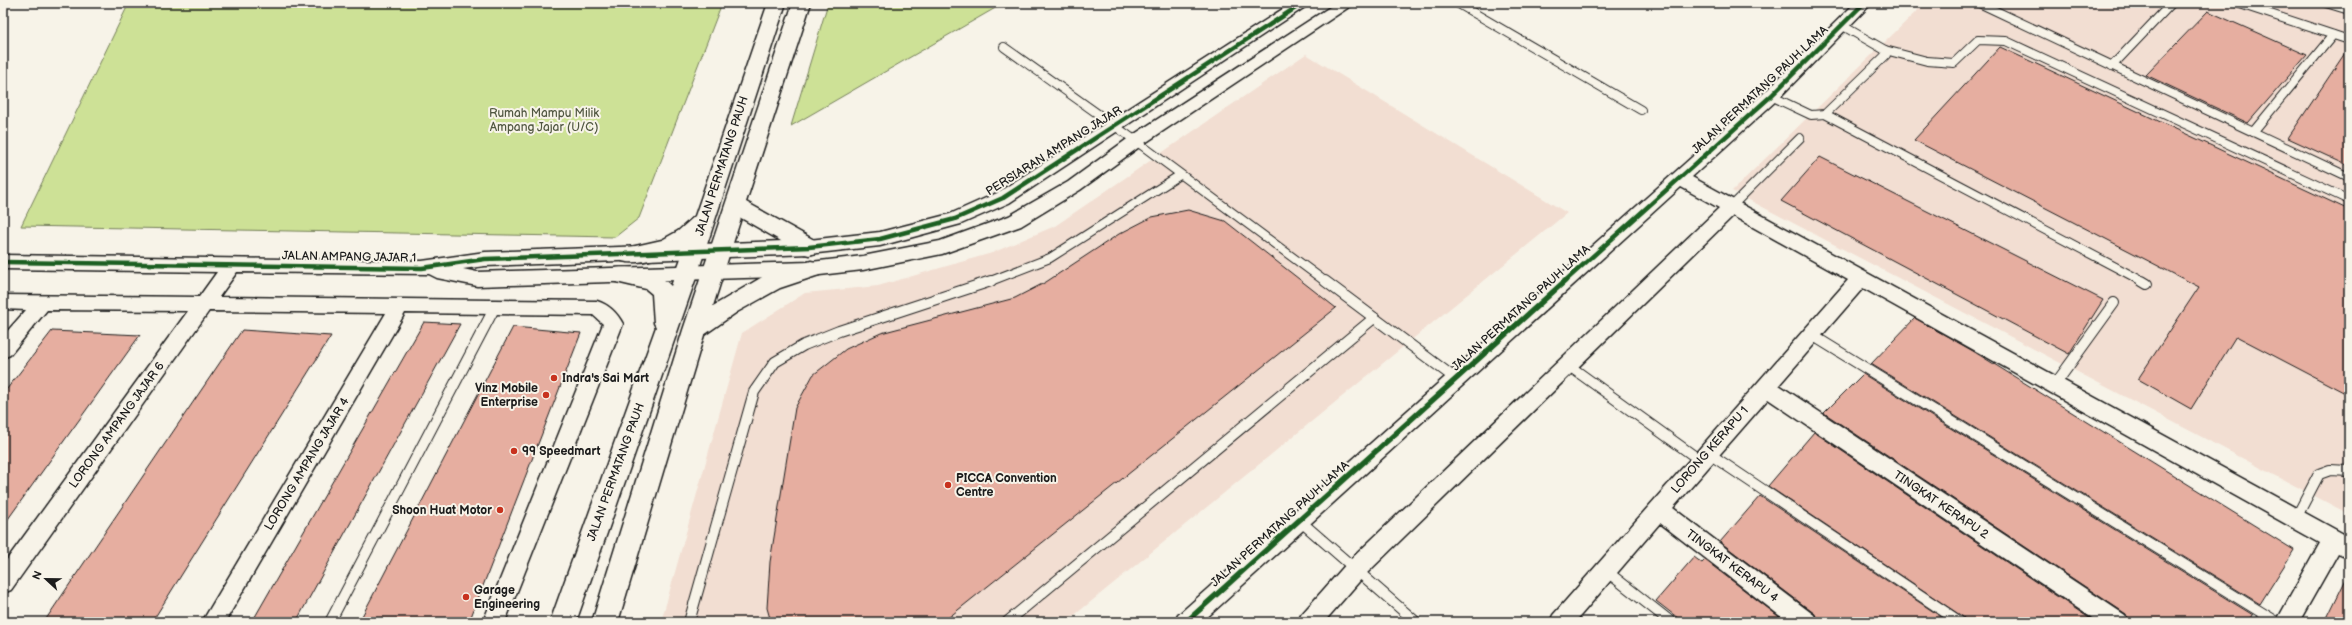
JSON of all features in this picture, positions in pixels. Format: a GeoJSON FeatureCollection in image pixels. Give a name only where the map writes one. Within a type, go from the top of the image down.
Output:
{"type":"FeatureCollection","features":[{"type":"Feature","properties":{"kind":"main road","name":"JALAN PERMATANG PAUH"},"geometry":{"type":"LineString","coordinates":[[563,622],[694,252],[777,3]]}},
{"type":"Feature","properties":{"kind":"main road"},"geometry":{"type":"LineString","coordinates":[[605,622],[694,330],[802,3]]}},
{"type":"Feature","properties":{"kind":"main road"},"geometry":{"type":"LineString","coordinates":[[736,206],[809,247]]}},
{"type":"Feature","properties":{"kind":"main road"},"geometry":{"type":"LineString","coordinates":[[629,254],[671,246],[688,236],[705,218]]}},
{"type":"Feature","properties":{"kind":"main road"},"geometry":{"type":"LineString","coordinates":[[694,330],[729,306],[772,282],[811,269]]}},
{"type":"Feature","properties":{"kind":"main road"},"geometry":{"type":"LineString","coordinates":[[620,275],[652,282],[663,291],[666,332]]}},
{"type":"Feature","properties":{"kind":"street","name":"PERSIARAN AMPANG JAJAR"},"geometry":{"type":"LineString","coordinates":[[694,252],[809,247],[880,239],[954,219],[1003,198],[1303,3]]}},
{"type":"Feature","properties":{"kind":"street"},"geometry":{"type":"LineString","coordinates":[[687,272],[811,269],[863,263],[942,247],[1015,221],[1074,186],[1136,141],[1347,3]]}},
{"type":"Feature","properties":{"kind":"street","name":"JALAN PERMATANG PAUH LAMA"},"geometry":{"type":"LineString","coordinates":[[1186,622],[1771,96],[1843,26],[1864,3]]}},
{"type":"Feature","properties":{"kind":"street"},"geometry":{"type":"LineString","coordinates":[[1679,178],[1730,208],[2341,544],[2287,622]]}},
{"type":"Feature","properties":{"kind":"street"},"geometry":{"type":"LineString","coordinates":[[1309,622],[1356,570],[1730,208]]}},
{"type":"Feature","properties":{"kind":"street","name":"JALAN AMPANG JAJAR 1"},"geometry":{"type":"LineString","coordinates":[[3,262],[422,268],[485,259],[694,252]]}},
{"type":"Feature","properties":{"kind":"street","name":"LORONG AMPANG JAJAR 6"},"geometry":{"type":"LineString","coordinates":[[3,583],[231,266]]}},
{"type":"Feature","properties":{"kind":"street","name":"JALAN AMPANG JAJAR 1"},"geometry":{"type":"LineString","coordinates":[[422,268],[477,279],[687,272]]}},
{"type":"Feature","properties":{"kind":"street","name":"LORONG KERAPU 1"},"geometry":{"type":"LineString","coordinates":[[1561,622],[1860,279]]}},
{"type":"Feature","properties":{"kind":"street"},"geometry":{"type":"LineString","coordinates":[[3,302],[597,308],[610,317],[613,324],[494,622]]}},
{"type":"Feature","properties":{"kind":"street"},"geometry":{"type":"LineString","coordinates":[[3,350],[42,303]]}},
{"type":"Feature","properties":{"kind":"street","name":"LORONG AMPANG JAJAR 4"},"geometry":{"type":"LineString","coordinates":[[213,622],[400,306]]}},
{"type":"Feature","properties":{"kind":"street","name":"TINGKAT KERAPU 2"},"geometry":{"type":"LineString","coordinates":[[1766,387],[2117,622]]}},
{"type":"Feature","properties":{"kind":"street","name":"TINGKAT KERAPU 4"},"geometry":{"type":"LineString","coordinates":[[1658,510],[1806,622]]}},
{"type":"Feature","properties":{"kind":"lane"},"geometry":{"type":"LineString","coordinates":[[1457,3],[1642,110]]}},
{"type":"Feature","properties":{"kind":"lane"},"geometry":{"type":"LineString","coordinates":[[1979,3],[2349,176]]}},
{"type":"Feature","properties":{"kind":"lane"},"geometry":{"type":"LineString","coordinates":[[2112,66],[2172,3]]}},
{"type":"Feature","properties":{"kind":"lane"},"geometry":{"type":"LineString","coordinates":[[2237,3],[2349,40]]}},
{"type":"Feature","properties":{"kind":"lane"},"geometry":{"type":"LineString","coordinates":[[2326,3],[2349,10]]}},
{"type":"Feature","properties":{"kind":"lane"},"geometry":{"type":"LineString","coordinates":[[1843,26],[1885,50],[1927,61],[1954,63],[1978,40],[2006,41],[2349,200]]}},
{"type":"Feature","properties":{"kind":"lane"},"geometry":{"type":"LineString","coordinates":[[2253,132],[2333,35]]}},
{"type":"Feature","properties":{"kind":"lane"},"geometry":{"type":"LineString","coordinates":[[1004,47],[1136,141],[1456,379]]}},
{"type":"Feature","properties":{"kind":"lane"},"geometry":{"type":"LineString","coordinates":[[1825,114],[1886,55],[1885,50]]}},
{"type":"Feature","properties":{"kind":"lane"},"geometry":{"type":"LineString","coordinates":[[1771,96],[1811,115],[1825,114],[2147,284]]}},
{"type":"Feature","properties":{"kind":"lane"},"geometry":{"type":"LineString","coordinates":[[1730,208],[1800,138]]}},
{"type":"Feature","properties":{"kind":"lane"},"geometry":{"type":"LineString","coordinates":[[689,622],[754,392],[776,362],[804,346],[839,331],[971,289],[1050,258],[1180,174]]}},
{"type":"Feature","properties":{"kind":"lane"},"geometry":{"type":"LineString","coordinates":[[2054,386],[2114,303]]}},
{"type":"Feature","properties":{"kind":"lane"},"geometry":{"type":"LineString","coordinates":[[330,622],[495,308]]}},
{"type":"Feature","properties":{"kind":"lane"},"geometry":{"type":"LineString","coordinates":[[1007,622],[1374,318]]}},
{"type":"Feature","properties":{"kind":"lane"},"geometry":{"type":"LineString","coordinates":[[1812,335],[2277,622]]}},
{"type":"Feature","properties":{"kind":"lane"},"geometry":{"type":"LineString","coordinates":[[1568,365],[1705,457],[1960,622]]}},
{"type":"Feature","properties":{"kind":"lane"},"geometry":{"type":"LineString","coordinates":[[2296,518],[2319,474],[2330,470],[2349,471]]}},
{"type":"Feature","properties":{"kind":"lane"},"geometry":{"type":"LineString","coordinates":[[1299,520],[1416,622]]}},
{"type":"Feature","properties":{"kind":"lane"},"geometry":{"type":"LineString","coordinates":[[1605,570],[1670,622]]}},
{"type":"Feature","properties":{"kind":"shaded area"},"geometry":{"type":"Polygon","coordinates":[[[1925,3],[2349,3],[2349,514],[1732,191],[1925,3]]]}},
{"type":"Feature","properties":{"kind":"shaded area"},"geometry":{"type":"Polygon","coordinates":[[[1306,54],[1567,213],[1066,622],[661,622],[742,333],[805,293],[878,286],[992,253],[1055,226],[1306,54]]]}},
{"type":"Feature","properties":{"kind":"green space","name":"Rumah Mampu Milik Ampang Jajar (U/C)"},"geometry":{"type":"Polygon","coordinates":[[[129,3],[722,3],[639,218],[615,237],[21,226],[129,3]]]}},
{"type":"Feature","properties":{"kind":"green space"},"geometry":{"type":"Polygon","coordinates":[[[828,3],[1004,3],[791,126],[828,3]]]}},
{"type":"Feature","properties":{"kind":"building"},"geometry":{"type":"Polygon","coordinates":[[[2208,11],[2307,55],[2248,123],[2146,75],[2208,11]]]}},
{"type":"Feature","properties":{"kind":"building"},"geometry":{"type":"Polygon","coordinates":[[[2000,47],[2349,210],[2349,395],[2236,336],[2191,409],[2138,379],[2199,287],[1914,140],[2000,47]]]}},
{"type":"Feature","properties":{"kind":"building"},"geometry":{"type":"Polygon","coordinates":[[[2349,47],[2349,166],[2288,138],[2349,47]]]}},
{"type":"Feature","properties":{"kind":"building"},"geometry":{"type":"Polygon","coordinates":[[[1820,157],[2103,300],[2069,354],[1781,201],[1820,157]]]}},
{"type":"Feature","properties":{"kind":"building","name":"PICCA Convention Centre"},"geometry":{"type":"Polygon","coordinates":[[[1188,210],[1225,221],[1336,308],[943,622],[771,622],[767,608],[770,562],[795,408],[813,375],[846,349],[881,333],[1015,298],[1046,282],[1119,234],[1152,217],[1188,210]]]}},
{"type":"Feature","properties":{"kind":"building"},"geometry":{"type":"Polygon","coordinates":[[[1915,318],[1973,351],[2294,550],[2260,604],[1871,364],[1915,318]]]}},
{"type":"Feature","properties":{"kind":"building"},"geometry":{"type":"Polygon","coordinates":[[[424,322],[460,324],[296,622],[252,622],[424,322]]]}},
{"type":"Feature","properties":{"kind":"building"},"geometry":{"type":"Polygon","coordinates":[[[513,327],[581,333],[469,622],[359,622],[513,327]]]}},
{"type":"Feature","properties":{"kind":"building"},"geometry":{"type":"Polygon","coordinates":[[[242,330],[331,336],[152,622],[44,622],[242,330]]]}},
{"type":"Feature","properties":{"kind":"building"},"geometry":{"type":"Polygon","coordinates":[[[52,331],[140,335],[3,526],[3,394],[52,331]]]}},
{"type":"Feature","properties":{"kind":"building"},"geometry":{"type":"Polygon","coordinates":[[[1863,374],[2253,615],[2249,622],[2129,622],[2126,614],[1824,413],[1863,374]]]}},
{"type":"Feature","properties":{"kind":"building"},"geometry":{"type":"Polygon","coordinates":[[[1814,432],[2095,622],[1966,622],[1963,617],[1768,486],[1814,432]]]}},
{"type":"Feature","properties":{"kind":"building"},"geometry":{"type":"Polygon","coordinates":[[[1760,496],[1949,622],[1818,622],[1815,614],[1720,542],[1760,496]]]}},
{"type":"Feature","properties":{"kind":"building"},"geometry":{"type":"Polygon","coordinates":[[[1694,557],[1702,563],[1705,560],[1786,622],[1683,622],[1656,601],[1694,557]]]}},
{"type":"Feature","properties":{"kind":"building"},"geometry":{"type":"Polygon","coordinates":[[[2349,573],[2349,622],[2325,622],[2349,573]]]}},
{"type":"Feature","properties":{"kind":"cycle path"},"geometry":{"type":"LineString","coordinates":[[3,262],[422,268],[485,259],[809,247],[880,239],[955,219],[1003,198],[1303,3]]}},
{"type":"Feature","properties":{"kind":"cycle path"},"geometry":{"type":"LineString","coordinates":[[1186,622],[1771,96],[1864,3]]}},
{"type":"Feature","properties":{"kind":"place","name":"Indra's Sai Mart"},"geometry":{"type":"Point","coordinates":[554,378]}},
{"type":"Feature","properties":{"kind":"place","name":"Vinz Mobile Enterprise"},"geometry":{"type":"Point","coordinates":[546,395]}},
{"type":"Feature","properties":{"kind":"place","name":"99 Speedmart"},"geometry":{"type":"Point","coordinates":[514,451]}},
{"type":"Feature","properties":{"kind":"place","name":"PICCA Convention Centre"},"geometry":{"type":"Point","coordinates":[948,485]}},
{"type":"Feature","properties":{"kind":"place","name":"Shoon Huat Motor"},"geometry":{"type":"Point","coordinates":[500,510]}},
{"type":"Feature","properties":{"kind":"place","name":"Garage Engineering"},"geometry":{"type":"Point","coordinates":[466,597]}}]}
